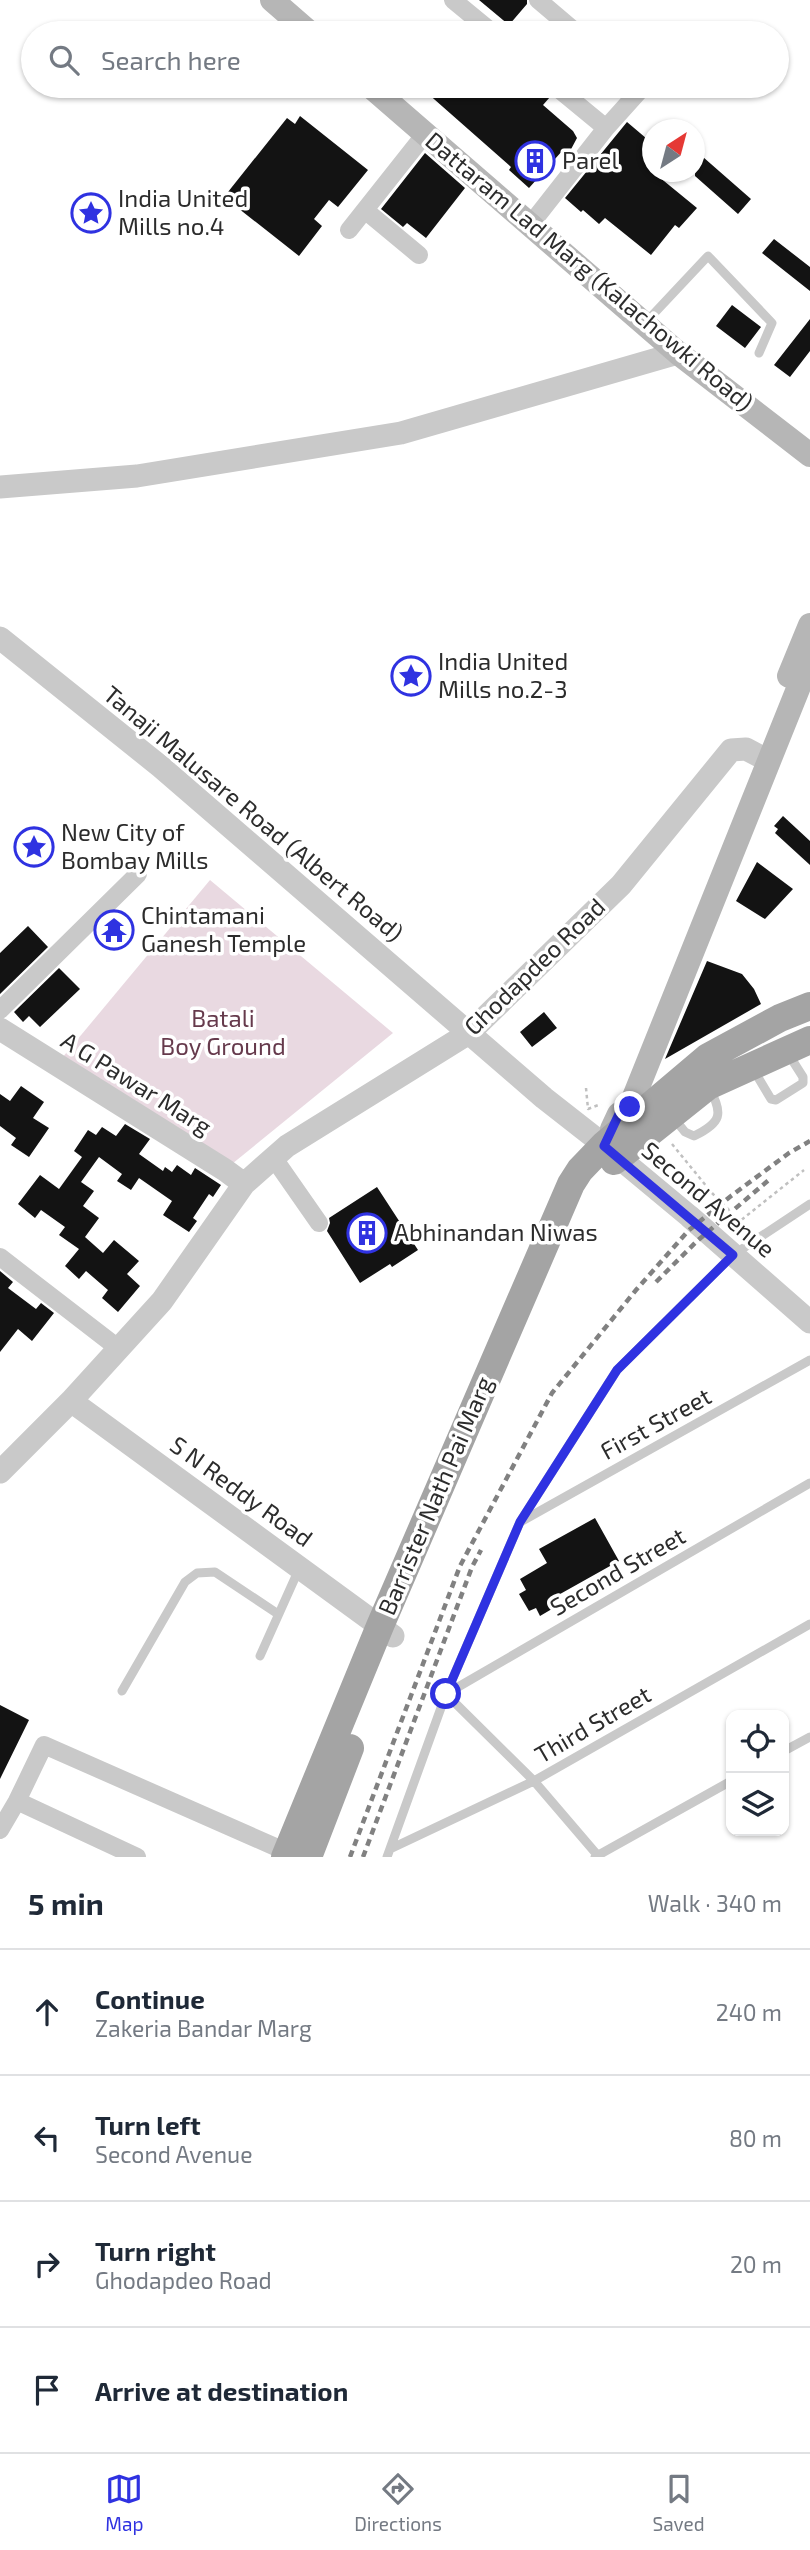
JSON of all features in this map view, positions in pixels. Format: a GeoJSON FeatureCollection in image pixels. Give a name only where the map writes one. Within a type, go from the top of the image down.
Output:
{"type":"FeatureCollection","features":[{"type":"Feature","properties":{"kind":"main road"},"geometry":{"type":"LineString","coordinates":[[272,0],[296,21]]}},
{"type":"Feature","properties":{"kind":"main road","name":"Dattaram Lad Marg (Kalachowki Road)"},"geometry":{"type":"LineString","coordinates":[[384,98],[678,353],[810,455]]}},
{"type":"Feature","properties":{"kind":"main road"},"geometry":{"type":"LineString","coordinates":[[611,1152],[619,1114],[630,1107],[764,758],[810,625]]}},
{"type":"Feature","properties":{"kind":"main road"},"geometry":{"type":"LineString","coordinates":[[764,758],[808,670]]}},
{"type":"Feature","properties":{"kind":"main road"},"geometry":{"type":"LineString","coordinates":[[611,1152],[708,1057],[780,1018],[810,1006]]}},
{"type":"Feature","properties":{"kind":"main road"},"geometry":{"type":"LineString","coordinates":[[611,1152],[671,1115],[708,1086],[798,1045]]}},
{"type":"Feature","properties":{"kind":"main road","name":"Barrister Nath Pai Marg"},"geometry":{"type":"LineString","coordinates":[[295,1856],[564,1198],[580,1170],[611,1152]]}},
{"type":"Feature","properties":{"kind":"street"},"geometry":{"type":"LineString","coordinates":[[453,0],[478,21]]}},
{"type":"Feature","properties":{"kind":"street"},"geometry":{"type":"LineString","coordinates":[[538,0],[563,21]]}},
{"type":"Feature","properties":{"kind":"street"},"geometry":{"type":"LineString","coordinates":[[570,98],[606,128]]}},
{"type":"Feature","properties":{"kind":"street"},"geometry":{"type":"LineString","coordinates":[[530,225],[633,98]]}},
{"type":"Feature","properties":{"kind":"street"},"geometry":{"type":"LineString","coordinates":[[349,230],[425,134]]}},
{"type":"Feature","properties":{"kind":"street"},"geometry":{"type":"LineString","coordinates":[[366,211],[419,255]]}},
{"type":"Feature","properties":{"kind":"street"},"geometry":{"type":"LineString","coordinates":[[0,487],[137,477],[401,433],[678,353]]}},
{"type":"Feature","properties":{"kind":"street","name":"Tanaji Malusare Road (Albert Road)"},"geometry":{"type":"LineString","coordinates":[[0,638],[161,766],[544,1098],[611,1152]]}},
{"type":"Feature","properties":{"kind":"street","name":"Ghodapdeo Road"},"geometry":{"type":"LineString","coordinates":[[0,1472],[71,1401],[162,1301],[244,1184],[287,1146],[469,1033],[621,886],[731,750],[746,749],[764,758]]}},
{"type":"Feature","properties":{"kind":"street"},"geometry":{"type":"LineString","coordinates":[[0,1010],[138,874]]}},
{"type":"Feature","properties":{"kind":"street","name":"A G Pawar Marg"},"geometry":{"type":"LineString","coordinates":[[0,1029],[244,1184]]}},
{"type":"Feature","properties":{"kind":"street","name":"Second Avenue"},"geometry":{"type":"LineString","coordinates":[[611,1152],[810,1322]]}},
{"type":"Feature","properties":{"kind":"street"},"geometry":{"type":"LineString","coordinates":[[273,1157],[319,1223]]}},
{"type":"Feature","properties":{"kind":"street"},"geometry":{"type":"LineString","coordinates":[[0,1256],[118,1348]]}},
{"type":"Feature","properties":{"kind":"street","name":"S N Reddy Road"},"geometry":{"type":"LineString","coordinates":[[71,1401],[386,1631]]}},
{"type":"Feature","properties":{"kind":"street"},"geometry":{"type":"LineString","coordinates":[[0,1830],[44,1745],[295,1856]]}},
{"type":"Feature","properties":{"kind":"street"},"geometry":{"type":"LineString","coordinates":[[17,1801],[137,1857]]}},
{"type":"Feature","properties":{"kind":"lane"},"geometry":{"type":"LineString","coordinates":[[645,324],[708,256],[772,323],[759,354]]}},
{"type":"Feature","properties":{"kind":"lane"},"geometry":{"type":"LineString","coordinates":[[751,1065],[770,1097],[776,1100],[803,1083],[798,1045]]}},
{"type":"Feature","properties":{"kind":"lane"},"geometry":{"type":"LineString","coordinates":[[388,1853],[446,1694],[520,1522],[617,1370],[733,1255],[810,1205]]}},
{"type":"Feature","properties":{"kind":"lane","name":"First Street"},"geometry":{"type":"LineString","coordinates":[[520,1522],[810,1360]]}},
{"type":"Feature","properties":{"kind":"lane","name":"Second Street"},"geometry":{"type":"LineString","coordinates":[[446,1694],[810,1483]]}},
{"type":"Feature","properties":{"kind":"lane"},"geometry":{"type":"LineString","coordinates":[[260,1656],[299,1567]]}},
{"type":"Feature","properties":{"kind":"lane"},"geometry":{"type":"LineString","coordinates":[[122,1691],[185,1582],[197,1573],[215,1573],[278,1614]]}},
{"type":"Feature","properties":{"kind":"lane","name":"Third Street"},"geometry":{"type":"LineString","coordinates":[[388,1853],[534,1781],[810,1624]]}},
{"type":"Feature","properties":{"kind":"lane"},"geometry":{"type":"LineString","coordinates":[[446,1694],[534,1781],[597,1856],[726,1784]]}},
{"type":"Feature","properties":{"kind":"lane"},"geometry":{"type":"LineString","coordinates":[[789,1749],[810,1737]]}},
{"type":"Feature","properties":{"kind":"path"},"geometry":{"type":"LineString","coordinates":[[586,1088],[588,1109]]}},
{"type":"Feature","properties":{"kind":"path"},"geometry":{"type":"LineString","coordinates":[[687,1163],[740,1221],[804,1170]]}},
{"type":"Feature","properties":{"kind":"green space","name":"Batali Boy Ground"},"geometry":{"type":"Polygon","coordinates":[[[210,880],[393,1033],[227,1168],[57,1064],[210,880]]]}},
{"type":"Feature","properties":{"kind":"building"},"geometry":{"type":"Polygon","coordinates":[[[479,0],[527,0],[527,4],[512,21],[504,21],[479,0]]]}},
{"type":"Feature","properties":{"kind":"building"},"geometry":{"type":"Polygon","coordinates":[[[433,98],[549,98],[543,105],[573,131],[577,138],[569,153],[563,150],[529,188],[509,170],[511,167],[433,98]]]}},
{"type":"Feature","properties":{"kind":"building"},"geometry":{"type":"Polygon","coordinates":[[[300,116],[368,170],[338,207],[329,200],[314,219],[322,226],[299,256],[224,197],[287,118],[295,124],[300,116]]]}},
{"type":"Feature","properties":{"kind":"building"},"geometry":{"type":"Polygon","coordinates":[[[627,122],[642,135],[642,182],[665,182],[697,208],[679,228],[675,225],[651,255],[605,218],[599,224],[565,198],[627,122]]]}},
{"type":"Feature","properties":{"kind":"building"},"geometry":{"type":"Polygon","coordinates":[[[425,153],[465,188],[426,238],[407,223],[403,227],[381,209],[425,153]]]}},
{"type":"Feature","properties":{"kind":"building"},"geometry":{"type":"Polygon","coordinates":[[[705,159],[751,199],[738,214],[702,182],[705,182],[705,159]]]}},
{"type":"Feature","properties":{"kind":"building"},"geometry":{"type":"Polygon","coordinates":[[[774,239],[810,267],[810,291],[762,253],[774,239]]]}},
{"type":"Feature","properties":{"kind":"building"},"geometry":{"type":"Polygon","coordinates":[[[732,305],[761,327],[745,348],[716,326],[732,305]]]}},
{"type":"Feature","properties":{"kind":"building"},"geometry":{"type":"Polygon","coordinates":[[[810,319],[810,351],[790,377],[774,365],[810,319]]]}},
{"type":"Feature","properties":{"kind":"building"},"geometry":{"type":"Polygon","coordinates":[[[783,816],[810,841],[810,865],[775,833],[778,829],[774,826],[783,816]]]}},
{"type":"Feature","properties":{"kind":"building"},"geometry":{"type":"Polygon","coordinates":[[[757,862],[793,889],[765,919],[736,901],[757,862]]]}},
{"type":"Feature","properties":{"kind":"building"},"geometry":{"type":"Polygon","coordinates":[[[28,926],[48,947],[0,994],[0,953],[28,926]]]}},
{"type":"Feature","properties":{"kind":"building"},"geometry":{"type":"Polygon","coordinates":[[[707,961],[742,974],[754,989],[761,1004],[665,1059],[707,961]]]}},
{"type":"Feature","properties":{"kind":"building"},"geometry":{"type":"Polygon","coordinates":[[[59,968],[80,989],[40,1027],[29,1016],[23,1022],[14,1012],[59,968]]]}},
{"type":"Feature","properties":{"kind":"building"},"geometry":{"type":"Polygon","coordinates":[[[544,1012],[557,1028],[532,1047],[520,1032],[544,1012]]]}},
{"type":"Feature","properties":{"kind":"building"},"geometry":{"type":"Polygon","coordinates":[[[21,1086],[44,1102],[33,1118],[49,1128],[29,1157],[11,1145],[16,1138],[0,1126],[0,1094],[10,1101],[21,1086]]]}},
{"type":"Feature","properties":{"kind":"building"},"geometry":{"type":"Polygon","coordinates":[[[125,1124],[150,1139],[139,1154],[163,1171],[165,1167],[172,1172],[177,1165],[191,1175],[195,1168],[221,1185],[213,1197],[209,1194],[193,1218],[197,1221],[189,1232],[163,1215],[172,1201],[139,1178],[131,1190],[117,1181],[122,1174],[99,1157],[81,1182],[94,1191],[83,1206],[99,1218],[85,1237],[103,1253],[114,1240],[139,1261],[127,1274],[140,1286],[118,1312],[102,1298],[108,1290],[86,1271],[79,1279],[65,1266],[79,1249],[59,1235],[65,1227],[41,1210],[35,1218],[18,1204],[40,1175],[59,1189],[82,1157],[74,1151],[88,1130],[96,1135],[102,1127],[116,1136],[125,1124]]]}},
{"type":"Feature","properties":{"kind":"building","name":"Abhinandan Niwas"},"geometry":{"type":"Polygon","coordinates":[[[377,1187],[418,1250],[360,1283],[327,1231],[329,1218],[377,1187]]]}},
{"type":"Feature","properties":{"kind":"building"},"geometry":{"type":"Polygon","coordinates":[[[0,1271],[13,1282],[8,1288],[36,1309],[41,1303],[54,1313],[32,1341],[18,1329],[0,1352],[0,1271]]]}},
{"type":"Feature","properties":{"kind":"building"},"geometry":{"type":"Polygon","coordinates":[[[595,1518],[619,1561],[553,1598],[557,1606],[540,1616],[536,1608],[529,1611],[519,1594],[526,1590],[520,1579],[547,1563],[539,1549],[595,1518]]]}},
{"type":"Feature","properties":{"kind":"building"},"geometry":{"type":"Polygon","coordinates":[[[0,1705],[29,1720],[0,1779],[0,1705]]]}},
{"type":"Feature","properties":{"kind":"railway"},"geometry":{"type":"LineString","coordinates":[[350,1857],[460,1566],[552,1393],[688,1231],[789,1153],[810,1141]]}},
{"type":"Feature","properties":{"kind":"railway"},"geometry":{"type":"LineString","coordinates":[[656,1282],[697,1241],[770,1179]]}},
{"type":"Feature","properties":{"kind":"railway"},"geometry":{"type":"LineString","coordinates":[[363,1857],[472,1567],[481,1550]]}},
{"type":"Feature","properties":{"kind":"place","name":"Parel"},"geometry":{"type":"Point","coordinates":[535,161]}},
{"type":"Feature","properties":{"kind":"place","name":"India United Mills no.4"},"geometry":{"type":"Point","coordinates":[91,213]}},
{"type":"Feature","properties":{"kind":"place","name":"India United Mills no.2-3"},"geometry":{"type":"Point","coordinates":[411,676]}},
{"type":"Feature","properties":{"kind":"place","name":"New City of Bombay Mills"},"geometry":{"type":"Point","coordinates":[34,847]}},
{"type":"Feature","properties":{"kind":"place","name":"Chintamani Ganesh Temple"},"geometry":{"type":"Point","coordinates":[114,930]}},
{"type":"Feature","properties":{"kind":"place","name":"Abhinandan Niwas"},"geometry":{"type":"Point","coordinates":[367,1233]}},
{"type":"Feature","properties":{"kind":"route"},"geometry":{"type":"LineString","coordinates":[[446,1694],[520,1522],[617,1370],[733,1255],[604,1146],[619,1114],[630,1107]]}}]}
